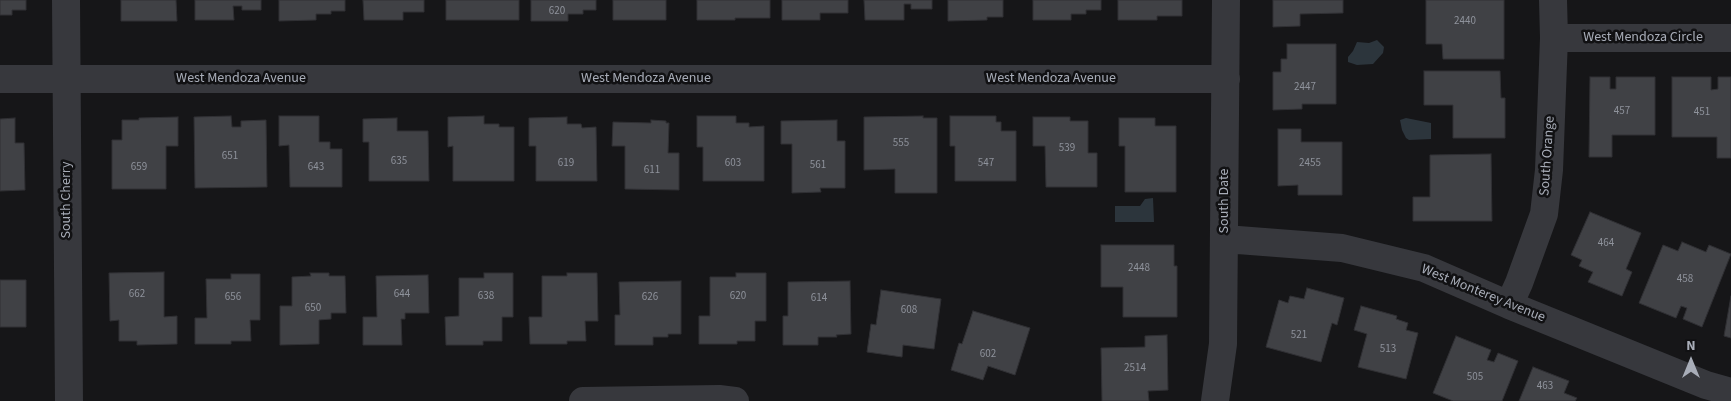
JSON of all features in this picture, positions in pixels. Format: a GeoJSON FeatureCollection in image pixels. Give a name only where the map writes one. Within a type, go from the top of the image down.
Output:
{"type":"FeatureCollection","features":[{"type":"Feature","properties":{"kind":"street","name":"South Cherry"},"geometry":{"type":"LineString","coordinates":[[66,0],[69,401]]}},
{"type":"Feature","properties":{"kind":"street","name":"South Date"},"geometry":{"type":"LineString","coordinates":[[1215,401],[1223,344],[1226,0]]}},
{"type":"Feature","properties":{"kind":"street","name":"South Orange"},"geometry":{"type":"LineString","coordinates":[[1509,305],[1544,214],[1549,170],[1554,38],[1553,0]]}},
{"type":"Feature","properties":{"kind":"street","name":"West Mendoza Circle"},"geometry":{"type":"LineString","coordinates":[[1554,38],[1731,38]]}},
{"type":"Feature","properties":{"kind":"street"},"geometry":{"type":"LineString","coordinates":[[0,78],[66,78]]}},
{"type":"Feature","properties":{"kind":"street","name":"West Mendoza Avenue"},"geometry":{"type":"LineString","coordinates":[[66,78],[1226,78]]}},
{"type":"Feature","properties":{"kind":"street","name":"West Monterey Avenue"},"geometry":{"type":"LineString","coordinates":[[1225,239],[1342,248],[1424,268],[1509,305],[1706,385],[1731,392]]}},
{"type":"Feature","properties":{"kind":"street"},"geometry":{"type":"LineString","coordinates":[[584,401],[735,401]]}},
{"type":"Feature","properties":{"kind":"shaded area"},"geometry":{"type":"Polygon","coordinates":[[[1377,40],[1384,47],[1383,53],[1373,64],[1357,65],[1348,62],[1348,57],[1357,42],[1369,43],[1377,40]]]}},
{"type":"Feature","properties":{"kind":"shaded area"},"geometry":{"type":"Polygon","coordinates":[[[1406,118],[1431,123],[1431,139],[1409,140],[1406,138],[1400,120],[1406,118]]]}},
{"type":"Feature","properties":{"kind":"shaded area"},"geometry":{"type":"Polygon","coordinates":[[[1153,198],[1154,222],[1115,222],[1115,206],[1140,206],[1145,199],[1153,198]]]}},
{"type":"Feature","properties":{"kind":"building"},"geometry":{"type":"Polygon","coordinates":[[[0,0],[26,0],[26,10],[12,10],[12,15],[0,15],[0,0]]]}},
{"type":"Feature","properties":{"kind":"building"},"geometry":{"type":"Polygon","coordinates":[[[121,0],[176,0],[177,21],[121,21],[121,0]]]}},
{"type":"Feature","properties":{"kind":"building"},"geometry":{"type":"Polygon","coordinates":[[[195,0],[261,0],[261,10],[242,10],[242,6],[233,6],[234,20],[195,20],[195,0]]]}},
{"type":"Feature","properties":{"kind":"building"},"geometry":{"type":"Polygon","coordinates":[[[279,0],[345,0],[345,11],[331,11],[331,14],[316,14],[316,20],[279,21],[279,0]]]}},
{"type":"Feature","properties":{"kind":"building"},"geometry":{"type":"Polygon","coordinates":[[[363,0],[424,0],[424,12],[403,12],[403,20],[364,20],[363,0]]]}},
{"type":"Feature","properties":{"kind":"building"},"geometry":{"type":"Polygon","coordinates":[[[446,0],[519,0],[519,20],[446,20],[446,0]]]}},
{"type":"Feature","properties":{"kind":"building"},"geometry":{"type":"Polygon","coordinates":[[[531,0],[596,0],[596,10],[583,10],[583,14],[568,14],[568,21],[531,21],[531,0]]]}},
{"type":"Feature","properties":{"kind":"building"},"geometry":{"type":"Polygon","coordinates":[[[613,0],[666,0],[666,20],[613,20],[613,0]]]}},
{"type":"Feature","properties":{"kind":"building"},"geometry":{"type":"Polygon","coordinates":[[[697,0],[770,0],[770,18],[697,20],[697,0]]]}},
{"type":"Feature","properties":{"kind":"building"},"geometry":{"type":"Polygon","coordinates":[[[782,0],[848,0],[848,13],[820,13],[820,20],[782,20],[782,0]]]}},
{"type":"Feature","properties":{"kind":"building"},"geometry":{"type":"Polygon","coordinates":[[[864,0],[932,0],[932,9],[911,9],[911,4],[904,4],[904,20],[865,20],[864,0]]]}},
{"type":"Feature","properties":{"kind":"building"},"geometry":{"type":"Polygon","coordinates":[[[948,0],[1003,0],[1003,17],[987,17],[987,20],[948,21],[948,0]]]}},
{"type":"Feature","properties":{"kind":"building"},"geometry":{"type":"Polygon","coordinates":[[[1033,0],[1101,0],[1101,10],[1086,10],[1086,14],[1071,14],[1071,20],[1033,20],[1033,0]]]}},
{"type":"Feature","properties":{"kind":"building"},"geometry":{"type":"Polygon","coordinates":[[[1118,0],[1182,0],[1182,16],[1157,16],[1157,20],[1118,20],[1118,0]]]}},
{"type":"Feature","properties":{"kind":"building"},"geometry":{"type":"Polygon","coordinates":[[[1273,0],[1343,0],[1343,13],[1300,14],[1300,26],[1273,27],[1273,0]]]}},
{"type":"Feature","properties":{"kind":"building"},"geometry":{"type":"Polygon","coordinates":[[[1426,0],[1504,0],[1504,59],[1443,59],[1442,44],[1426,44],[1426,0]]]}},
{"type":"Feature","properties":{"kind":"building"},"geometry":{"type":"Polygon","coordinates":[[[1287,44],[1336,44],[1336,104],[1302,104],[1302,109],[1273,110],[1273,72],[1281,72],[1281,59],[1287,59],[1287,44]]]}},
{"type":"Feature","properties":{"kind":"building"},"geometry":{"type":"Polygon","coordinates":[[[1424,71],[1500,71],[1501,98],[1505,98],[1505,138],[1453,138],[1453,105],[1424,105],[1424,71]]]}},
{"type":"Feature","properties":{"kind":"building"},"geometry":{"type":"Polygon","coordinates":[[[1590,77],[1610,77],[1610,89],[1616,89],[1616,77],[1655,77],[1655,135],[1612,135],[1612,157],[1589,157],[1590,77]]]}},
{"type":"Feature","properties":{"kind":"building"},"geometry":{"type":"Polygon","coordinates":[[[1672,77],[1711,77],[1711,90],[1718,89],[1718,77],[1731,77],[1731,158],[1717,158],[1717,137],[1672,137],[1672,77]]]}},
{"type":"Feature","properties":{"kind":"building"},"geometry":{"type":"Polygon","coordinates":[[[231,116],[232,127],[241,127],[241,121],[266,120],[267,187],[195,188],[194,117],[231,116]]]}},
{"type":"Feature","properties":{"kind":"building"},"geometry":{"type":"Polygon","coordinates":[[[279,116],[319,116],[319,142],[330,142],[330,149],[342,149],[342,187],[290,187],[289,145],[279,146],[279,116]]]}},
{"type":"Feature","properties":{"kind":"building"},"geometry":{"type":"Polygon","coordinates":[[[484,116],[484,124],[514,127],[514,181],[453,181],[453,146],[448,147],[448,117],[484,116]]]}},
{"type":"Feature","properties":{"kind":"building"},"geometry":{"type":"Polygon","coordinates":[[[697,116],[736,116],[736,123],[749,123],[749,127],[764,126],[764,181],[703,181],[703,147],[697,147],[697,116]]]}},
{"type":"Feature","properties":{"kind":"building"},"geometry":{"type":"Polygon","coordinates":[[[923,116],[923,118],[937,118],[937,193],[895,193],[895,169],[864,170],[864,117],[923,116]]]}},
{"type":"Feature","properties":{"kind":"building"},"geometry":{"type":"Polygon","coordinates":[[[950,116],[996,116],[996,122],[1001,122],[1001,131],[1016,131],[1016,181],[955,181],[955,146],[950,146],[950,116]]]}},
{"type":"Feature","properties":{"kind":"building"},"geometry":{"type":"Polygon","coordinates":[[[178,117],[178,146],[166,146],[166,189],[112,189],[112,140],[122,140],[122,120],[178,117]]]}},
{"type":"Feature","properties":{"kind":"building"},"geometry":{"type":"Polygon","coordinates":[[[567,117],[567,124],[581,124],[582,128],[596,127],[597,181],[536,181],[536,146],[529,146],[529,118],[567,117]]]}},
{"type":"Feature","properties":{"kind":"building"},"geometry":{"type":"Polygon","coordinates":[[[1033,117],[1070,117],[1070,121],[1088,121],[1088,153],[1097,153],[1097,187],[1046,187],[1045,146],[1033,146],[1033,117]]]}},
{"type":"Feature","properties":{"kind":"building"},"geometry":{"type":"Polygon","coordinates":[[[15,118],[15,143],[24,143],[25,190],[0,191],[0,119],[15,118]]]}},
{"type":"Feature","properties":{"kind":"building"},"geometry":{"type":"Polygon","coordinates":[[[397,118],[397,131],[428,131],[429,181],[369,181],[369,142],[363,142],[363,119],[397,118]]]}},
{"type":"Feature","properties":{"kind":"building"},"geometry":{"type":"Polygon","coordinates":[[[1119,118],[1155,118],[1155,126],[1176,126],[1176,192],[1125,192],[1125,146],[1119,146],[1119,118]]]}},
{"type":"Feature","properties":{"kind":"building"},"geometry":{"type":"Polygon","coordinates":[[[651,120],[669,123],[668,153],[679,153],[679,190],[625,189],[625,146],[612,146],[613,122],[651,123],[651,120]]]}},
{"type":"Feature","properties":{"kind":"building"},"geometry":{"type":"Polygon","coordinates":[[[837,120],[837,141],[845,141],[845,188],[820,188],[821,192],[792,193],[792,144],[781,144],[781,121],[837,120]]]}},
{"type":"Feature","properties":{"kind":"building"},"geometry":{"type":"Polygon","coordinates":[[[1278,129],[1301,129],[1301,142],[1342,142],[1342,195],[1298,195],[1298,185],[1278,186],[1278,129]]]}},
{"type":"Feature","properties":{"kind":"building"},"geometry":{"type":"Polygon","coordinates":[[[1491,154],[1492,221],[1413,221],[1413,197],[1430,197],[1430,155],[1491,154]]]}},
{"type":"Feature","properties":{"kind":"building"},"geometry":{"type":"Polygon","coordinates":[[[1590,212],[1641,233],[1626,269],[1632,272],[1622,296],[1588,282],[1593,272],[1579,266],[1582,260],[1571,255],[1590,212]]]}},
{"type":"Feature","properties":{"kind":"building"},"geometry":{"type":"Polygon","coordinates":[[[1682,242],[1706,252],[1709,245],[1731,254],[1702,327],[1683,319],[1687,308],[1681,306],[1676,318],[1639,303],[1663,245],[1678,251],[1682,242]]]}},
{"type":"Feature","properties":{"kind":"building"},"geometry":{"type":"Polygon","coordinates":[[[1101,245],[1174,245],[1174,266],[1177,266],[1177,317],[1123,317],[1123,287],[1101,287],[1101,245]]]}},
{"type":"Feature","properties":{"kind":"building"},"geometry":{"type":"Polygon","coordinates":[[[164,272],[164,317],[177,316],[177,344],[137,345],[137,341],[119,341],[119,320],[110,321],[109,273],[164,272]]]}},
{"type":"Feature","properties":{"kind":"building"},"geometry":{"type":"Polygon","coordinates":[[[310,273],[329,273],[329,276],[345,276],[346,313],[331,313],[331,319],[319,320],[319,344],[280,345],[280,306],[292,306],[292,277],[311,276],[310,273]]]}},
{"type":"Feature","properties":{"kind":"building"},"geometry":{"type":"Polygon","coordinates":[[[484,273],[513,273],[513,317],[502,317],[502,341],[483,341],[483,345],[446,345],[445,317],[459,316],[459,278],[484,278],[484,273]]]}},
{"type":"Feature","properties":{"kind":"building"},"geometry":{"type":"Polygon","coordinates":[[[567,273],[597,273],[598,321],[585,321],[586,341],[567,341],[567,344],[530,344],[529,317],[542,317],[542,276],[567,276],[567,273]]]}},
{"type":"Feature","properties":{"kind":"building"},"geometry":{"type":"Polygon","coordinates":[[[736,273],[766,273],[766,321],[755,321],[755,341],[737,341],[737,344],[699,344],[699,316],[710,316],[710,277],[736,277],[736,273]]]}},
{"type":"Feature","properties":{"kind":"building"},"geometry":{"type":"Polygon","coordinates":[[[231,274],[260,274],[260,320],[250,320],[251,341],[231,341],[231,344],[195,344],[195,318],[207,318],[206,279],[231,279],[231,274]]]}},
{"type":"Feature","properties":{"kind":"building"},"geometry":{"type":"Polygon","coordinates":[[[428,275],[429,313],[405,313],[405,319],[401,319],[402,345],[363,345],[363,317],[377,317],[376,276],[428,275]]]}},
{"type":"Feature","properties":{"kind":"building"},"geometry":{"type":"Polygon","coordinates":[[[0,280],[26,280],[26,327],[0,327],[0,280]]]}},
{"type":"Feature","properties":{"kind":"building"},"geometry":{"type":"Polygon","coordinates":[[[681,281],[681,334],[668,334],[668,337],[653,337],[653,345],[615,345],[615,315],[620,315],[619,282],[681,281]]]}},
{"type":"Feature","properties":{"kind":"building"},"geometry":{"type":"Polygon","coordinates":[[[850,281],[851,334],[836,335],[837,337],[818,337],[818,345],[783,345],[783,316],[788,316],[788,282],[850,281]]]}},
{"type":"Feature","properties":{"kind":"building"},"geometry":{"type":"Polygon","coordinates":[[[1307,288],[1344,298],[1337,325],[1332,323],[1321,362],[1266,347],[1279,300],[1288,303],[1290,296],[1304,299],[1307,288]]]}},
{"type":"Feature","properties":{"kind":"building"},"geometry":{"type":"Polygon","coordinates":[[[881,290],[941,299],[934,349],[903,345],[902,357],[867,352],[871,324],[876,325],[881,290]]]}},
{"type":"Feature","properties":{"kind":"building"},"geometry":{"type":"Polygon","coordinates":[[[1731,296],[1731,338],[1724,336],[1731,296]]]}},
{"type":"Feature","properties":{"kind":"building"},"geometry":{"type":"Polygon","coordinates":[[[1361,306],[1397,316],[1396,319],[1408,323],[1406,330],[1418,333],[1406,379],[1358,367],[1367,334],[1354,330],[1361,306]]]}},
{"type":"Feature","properties":{"kind":"building"},"geometry":{"type":"Polygon","coordinates":[[[973,311],[1030,328],[1015,375],[988,366],[983,380],[951,370],[959,343],[962,344],[973,311]]]}},
{"type":"Feature","properties":{"kind":"building"},"geometry":{"type":"Polygon","coordinates":[[[1167,335],[1168,390],[1148,391],[1149,401],[1102,401],[1101,348],[1145,347],[1145,336],[1167,335]]]}},
{"type":"Feature","properties":{"kind":"building"},"geometry":{"type":"Polygon","coordinates":[[[1456,336],[1491,350],[1487,360],[1494,362],[1498,353],[1518,361],[1502,401],[1453,401],[1433,393],[1456,336]]]}},
{"type":"Feature","properties":{"kind":"building"},"geometry":{"type":"Polygon","coordinates":[[[1533,367],[1569,381],[1564,393],[1577,398],[1575,401],[1519,401],[1533,367]]]}}]}
